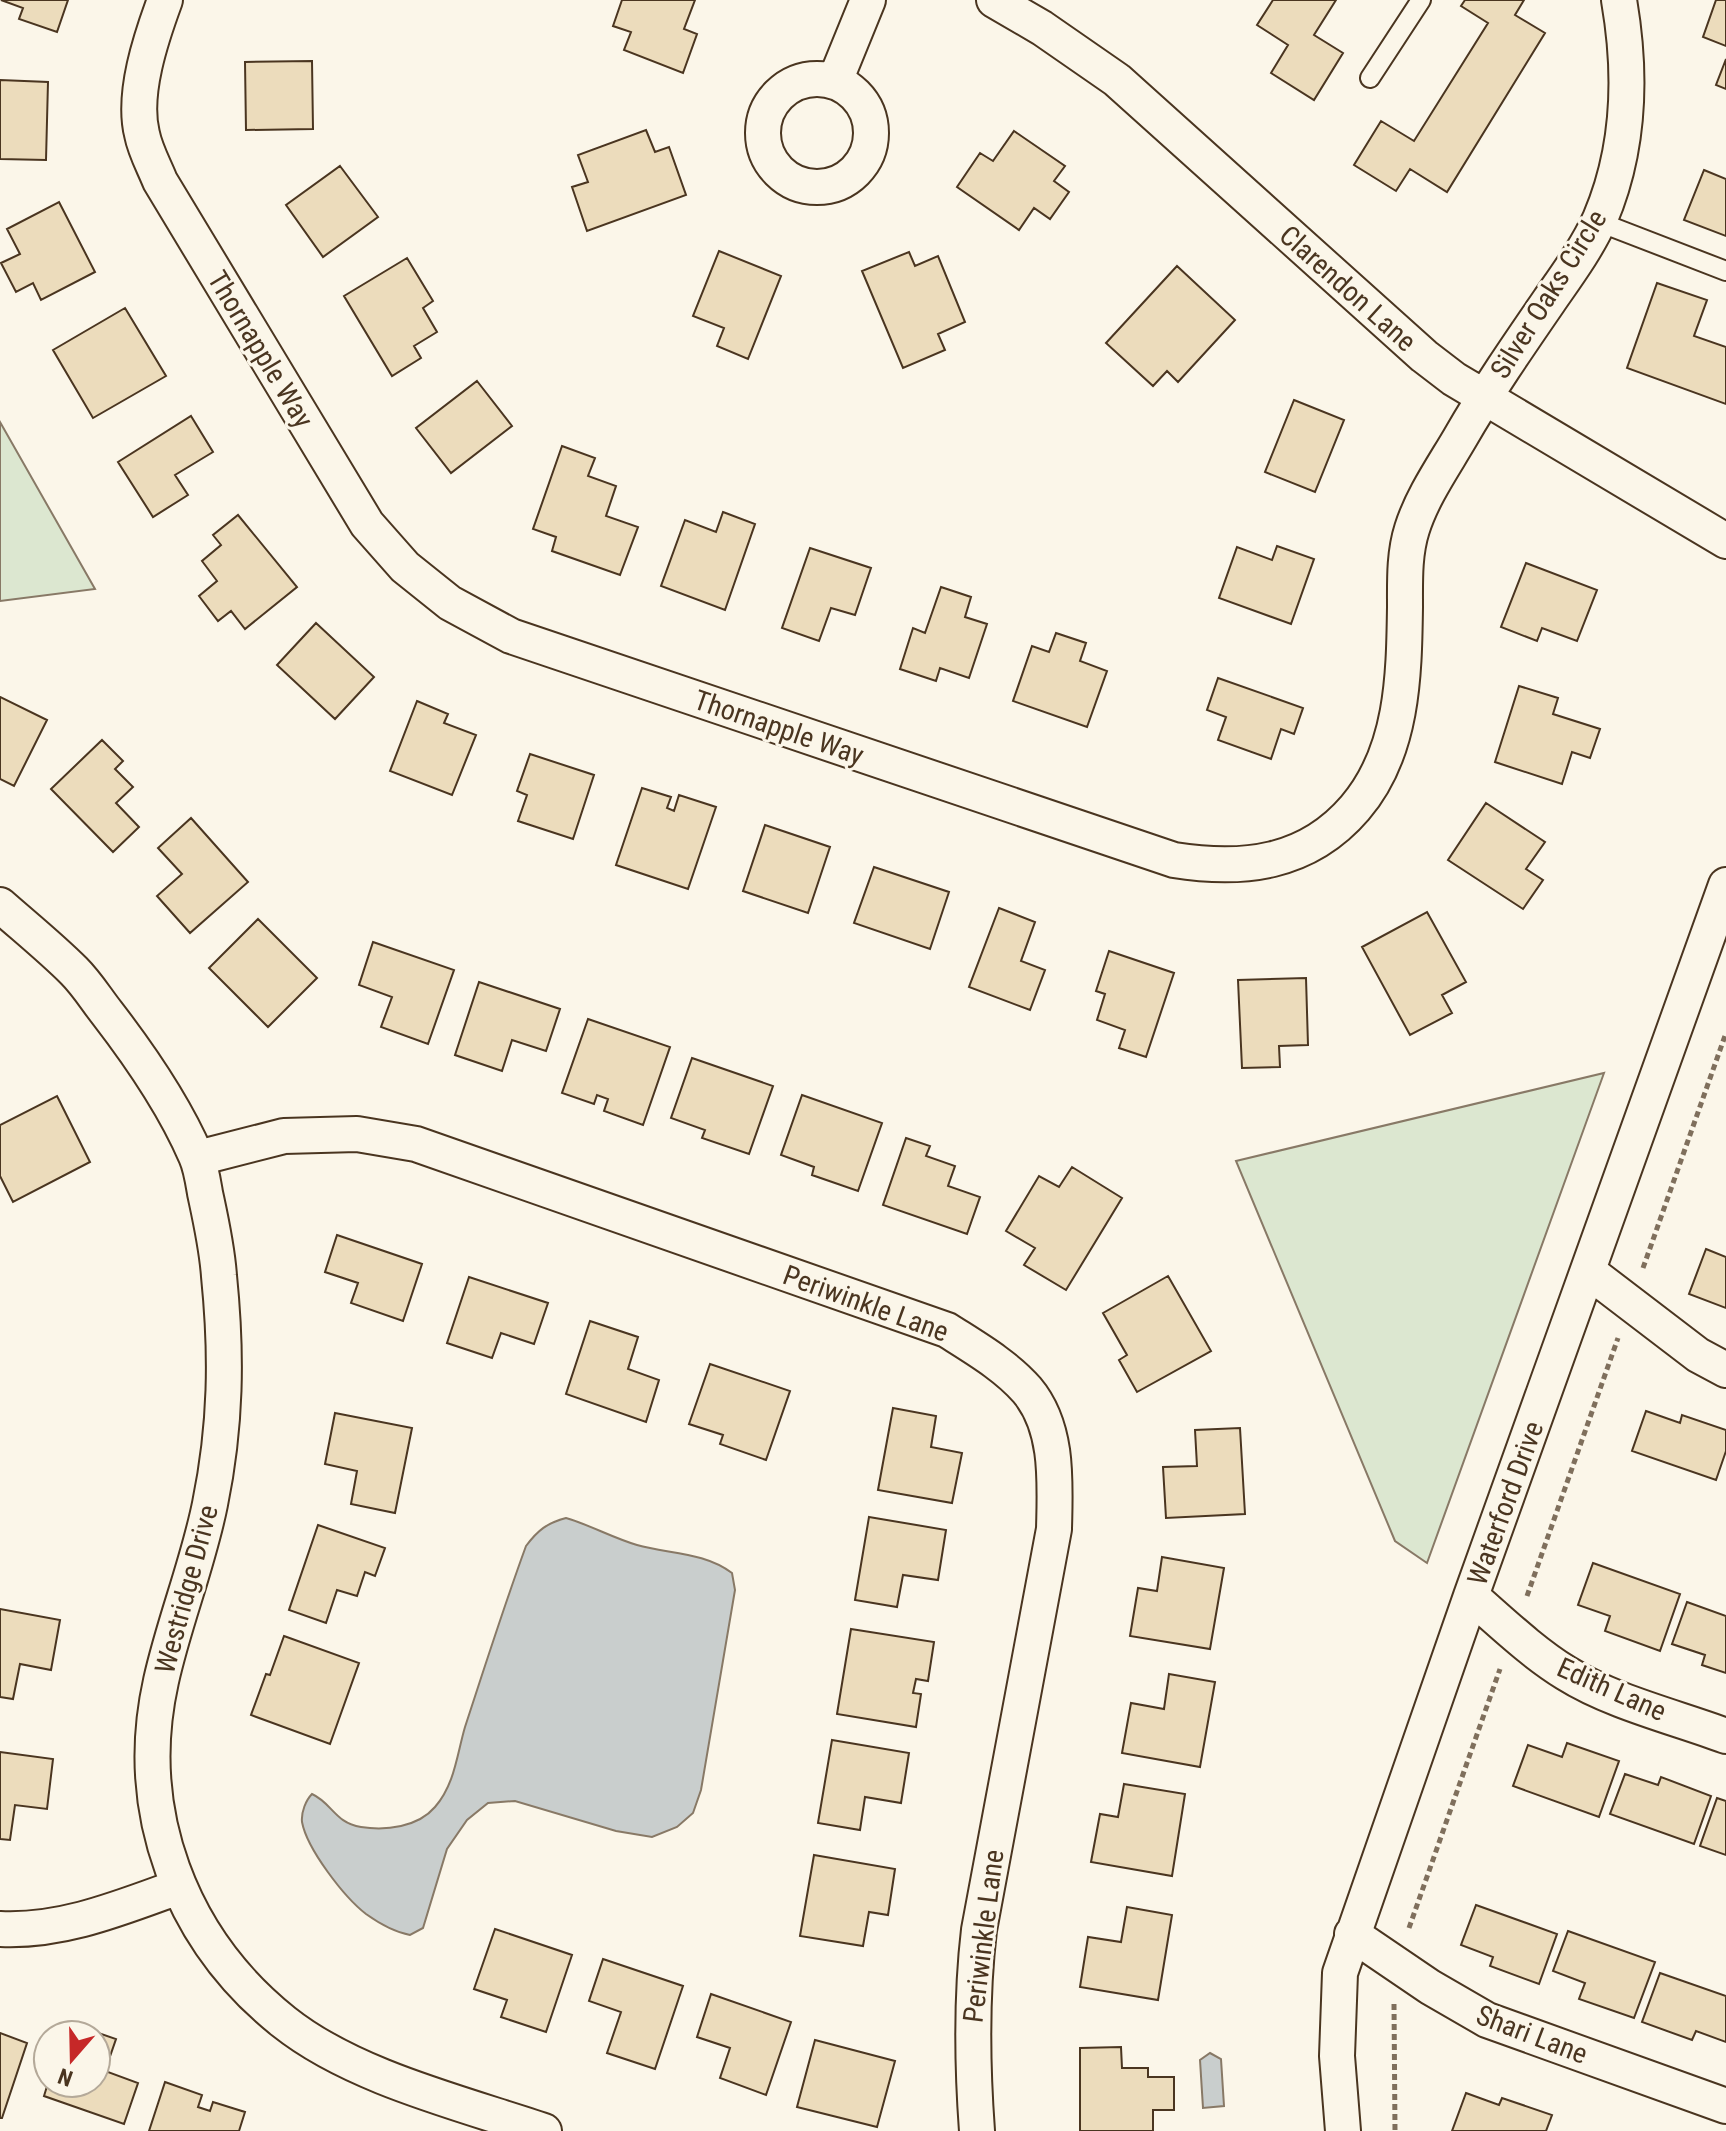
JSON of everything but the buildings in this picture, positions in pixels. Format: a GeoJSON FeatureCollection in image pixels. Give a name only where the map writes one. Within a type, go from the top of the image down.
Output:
{"type":"FeatureCollection","features":[{"type":"Feature","properties":{"kind":"street","name":"Thornapple Way"},"geometry":{"type":"LineString","coordinates":[[165,0],[149,44],[141,91],[141,133],[160,181],[367,524],[405,567],[450,603],[511,636],[1174,860],[1246,866],[1290,855],[1326,837],[1356,807],[1379,772],[1395,729],[1404,679],[1406,561],[1412,529],[1426,497],[1483,398]]}},
{"type":"Feature","properties":{"kind":"street"},"geometry":{"type":"LineString","coordinates":[[835,81],[868,0]]}},
{"type":"Feature","properties":{"kind":"street","name":"Clarendon Lane"},"geometry":{"type":"LineString","coordinates":[[994,0],[1042,28],[1117,80],[1424,356],[1483,398],[1726,541]]}},
{"type":"Feature","properties":{"kind":"street","name":"Silver Oaks Circle"},"geometry":{"type":"LineString","coordinates":[[1483,398],[1571,269],[1599,222],[1614,184],[1625,126],[1627,71],[1619,0]]}},
{"type":"Feature","properties":{"kind":"street","name":"Waterford Drive"},"geometry":{"type":"LineString","coordinates":[[1343,2131],[1337,2056],[1340,1973],[1588,1271],[1713,968],[1726,885]]}},
{"type":"Feature","properties":{"kind":"street","name":"Westridge Drive"},"geometry":{"type":"LineString","coordinates":[[0,905],[77,974],[146,1064],[198,1158],[216,1241],[224,1329],[223,1429],[209,1507],[161,1683],[152,1748],[154,1798],[162,1843],[178,1887],[211,1943],[247,1987],[297,2031],[334,2055],[398,2081],[544,2131]]}},
{"type":"Feature","properties":{"kind":"street","name":"Periwinkle Lane"},"geometry":{"type":"LineString","coordinates":[[198,1158],[284,1136],[357,1134],[416,1144],[947,1330],[994,1360],[1028,1392],[1049,1433],[1055,1478],[1054,1529],[979,1930],[972,1988],[971,2056],[977,2131]]}},
{"type":"Feature","properties":{"kind":"street"},"geometry":{"type":"LineString","coordinates":[[1588,1271],[1698,1355],[1726,1370]]}},
{"type":"Feature","properties":{"kind":"street","name":"Edith Lane"},"geometry":{"type":"LineString","coordinates":[[1471,1596],[1533,1650],[1569,1675],[1605,1692],[1726,1736]]}},
{"type":"Feature","properties":{"kind":"street"},"geometry":{"type":"LineString","coordinates":[[0,1929],[20,1930],[74,1923],[178,1887]]}},
{"type":"Feature","properties":{"kind":"street","name":"Shari Lane"},"geometry":{"type":"LineString","coordinates":[[1352,1934],[1399,1967],[1487,2020],[1726,2106]]}},
{"type":"Feature","properties":{"kind":"lane"},"geometry":{"type":"LineString","coordinates":[[1370,78],[1421,0]]}},
{"type":"Feature","properties":{"kind":"lane"},"geometry":{"type":"LineString","coordinates":[[1599,222],[1726,271]]}},
{"type":"Feature","properties":{"kind":"path"},"geometry":{"type":"LineString","coordinates":[[1395,2131],[1394,1999],[1414,1910],[1726,1033]]}},
{"type":"Feature","properties":{"kind":"green space"},"geometry":{"type":"Polygon","coordinates":[[[0,422],[95,589],[0,601],[0,422]]]}},
{"type":"Feature","properties":{"kind":"green space"},"geometry":{"type":"Polygon","coordinates":[[[1604,1073],[1427,1563],[1395,1541],[1236,1161],[1604,1073]]]}},
{"type":"Feature","properties":{"kind":"shaded area"},"geometry":{"type":"Polygon","coordinates":[[[566,1518],[637,1545],[710,1561],[732,1573],[735,1590],[701,1790],[693,1813],[677,1827],[652,1837],[616,1831],[515,1801],[488,1803],[467,1820],[447,1849],[423,1928],[410,1935],[393,1930],[371,1918],[337,1885],[305,1833],[302,1822],[304,1806],[312,1794],[352,1825],[381,1828],[411,1823],[435,1807],[451,1779],[465,1727],[526,1546],[543,1528],[566,1518]]]}},
{"type":"Feature","properties":{"kind":"shaded area"},"geometry":{"type":"Polygon","coordinates":[[[1210,2053],[1221,2059],[1224,2106],[1203,2108],[1200,2060],[1210,2053]]]}}]}
